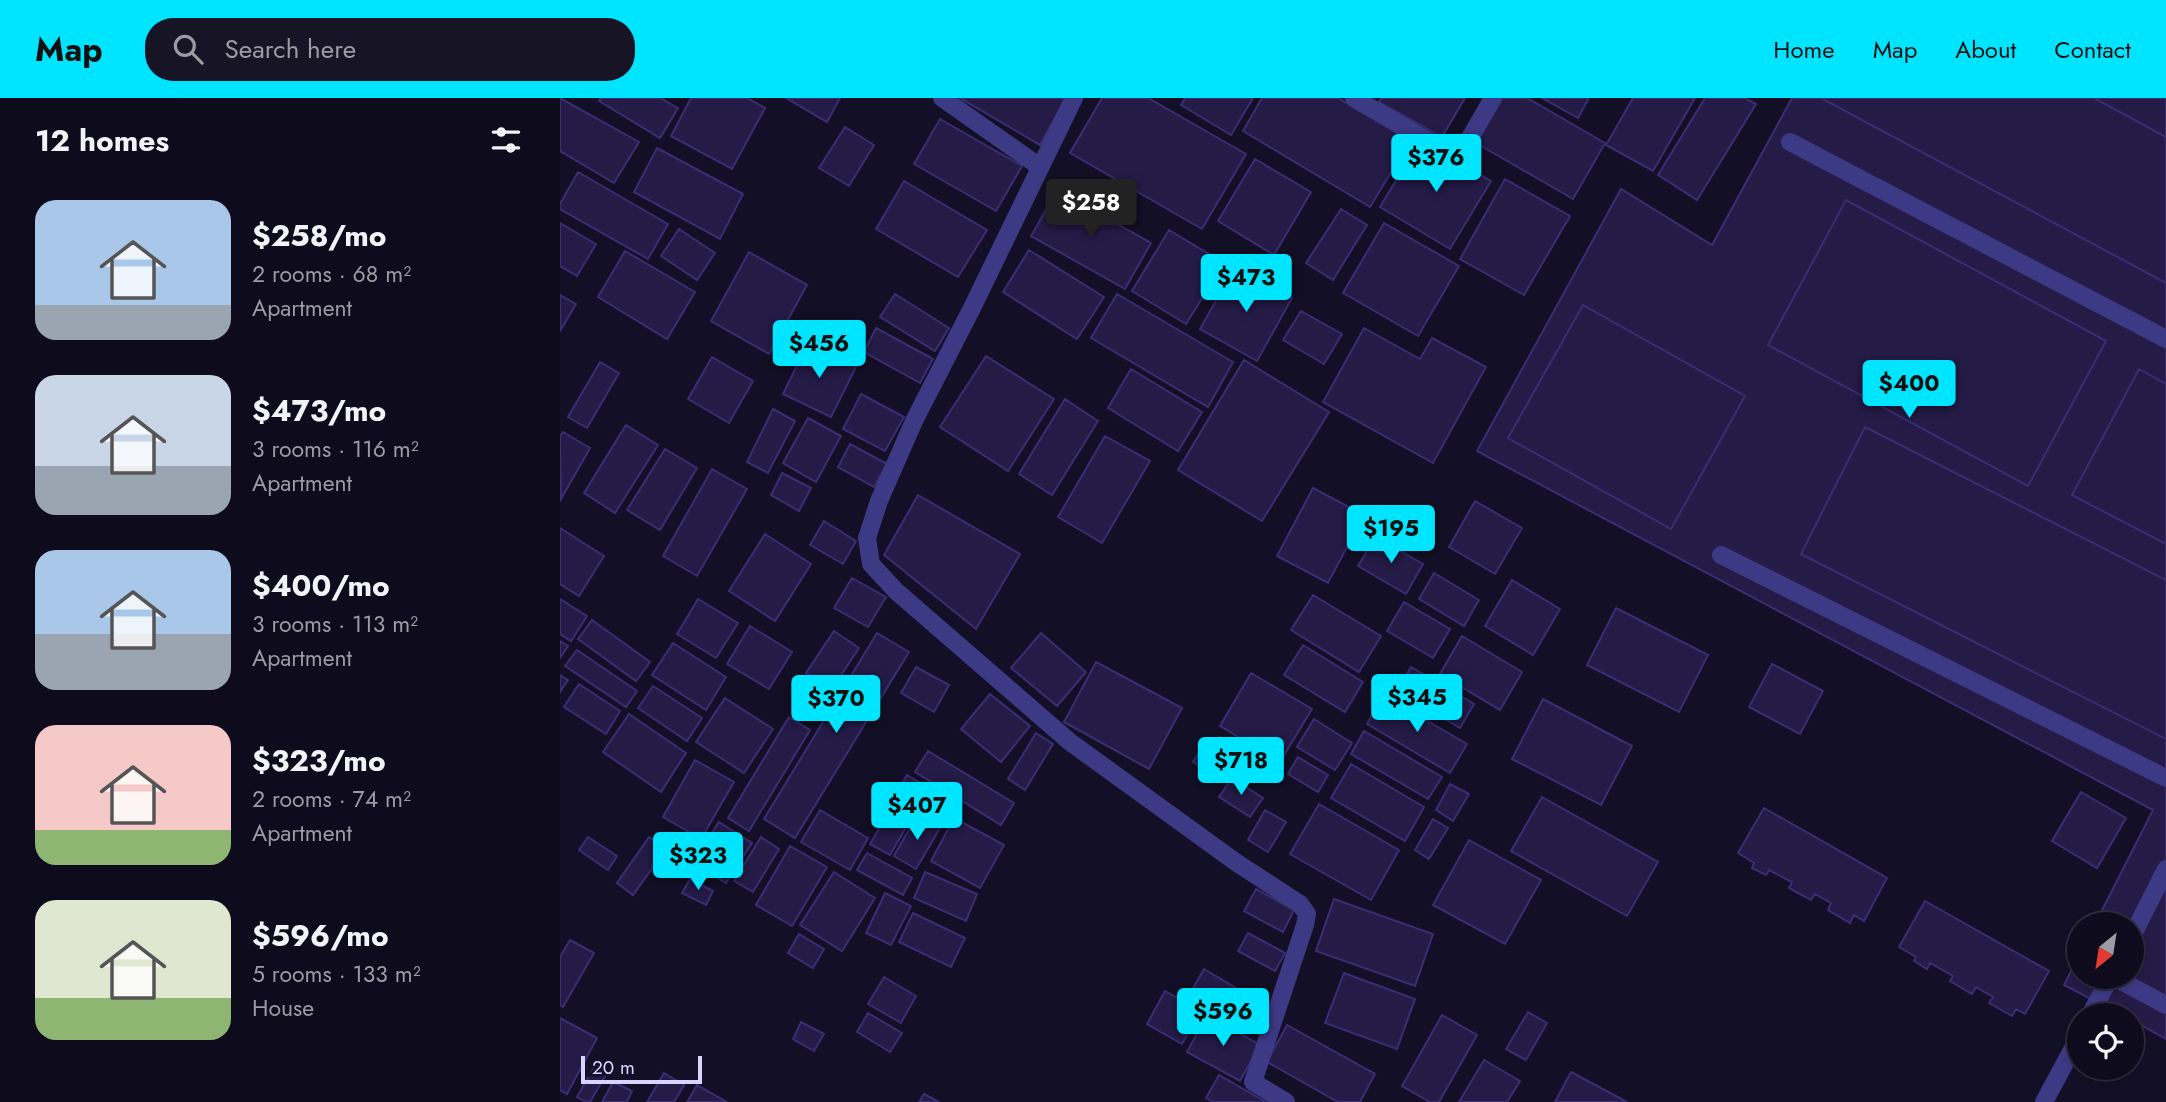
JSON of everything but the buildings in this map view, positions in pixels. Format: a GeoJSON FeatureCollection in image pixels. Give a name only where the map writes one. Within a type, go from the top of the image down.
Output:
{"type":"FeatureCollection","features":[{"type":"Feature","properties":{"kind":"street"},"geometry":{"type":"LineString","coordinates":[[942,98],[1040,167]]}},
{"type":"Feature","properties":{"kind":"street"},"geometry":{"type":"LineString","coordinates":[[1074,98],[914,421],[879,500],[867,538],[871,564],[897,591],[1070,742],[1237,863],[1300,904],[1307,914],[1305,925],[1253,1082],[1286,1102]]}},
{"type":"Feature","properties":{"kind":"street"},"geometry":{"type":"LineString","coordinates":[[1354,98],[1442,149],[1456,153],[1469,138],[1493,98]]}},
{"type":"Feature","properties":{"kind":"street"},"geometry":{"type":"LineString","coordinates":[[1790,142],[2166,339]]}},
{"type":"Feature","properties":{"kind":"street"},"geometry":{"type":"LineString","coordinates":[[1721,555],[2166,778]]}},
{"type":"Feature","properties":{"kind":"street"},"geometry":{"type":"LineString","coordinates":[[2144,912],[2166,869]]}},
{"type":"Feature","properties":{"kind":"street"},"geometry":{"type":"LineString","coordinates":[[2136,989],[2166,1005]]}},
{"type":"Feature","properties":{"kind":"street"},"geometry":{"type":"LineString","coordinates":[[2044,1102],[2067,1059]]}}]}
